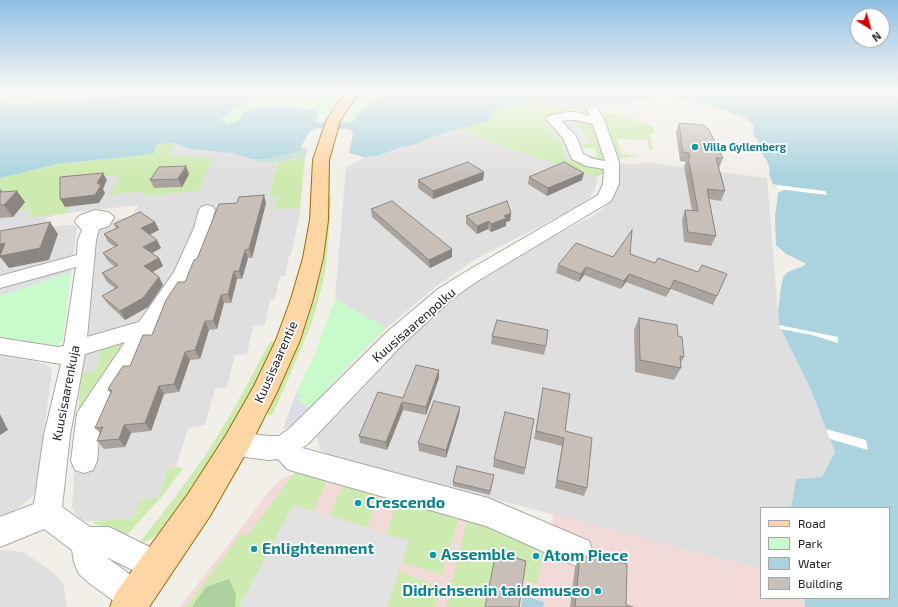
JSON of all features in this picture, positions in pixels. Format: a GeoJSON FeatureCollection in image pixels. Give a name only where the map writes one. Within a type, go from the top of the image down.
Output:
{"type":"FeatureCollection","features":[{"type":"Feature","properties":{"kind":"main road","name":"Kuusisaarentie"},"geometry":{"type":"LineString","coordinates":[[131,602],[199,505],[236,444],[264,392],[288,340],[302,299],[313,258],[319,220],[321,160],[331,126],[335,119]]}},
{"type":"Feature","properties":{"kind":"street","name":"Kuusisaarenpolku"},"geometry":{"type":"LineString","coordinates":[[552,119],[569,136],[577,156],[591,164],[612,166]]}},
{"type":"Feature","properties":{"kind":"street","name":"Kuusisaarenpolku"},"geometry":{"type":"LineString","coordinates":[[283,447],[299,436],[395,338],[445,294],[560,223],[605,198],[611,184],[612,166],[600,119]]}},
{"type":"Feature","properties":{"kind":"street"},"geometry":{"type":"LineString","coordinates":[[84,460],[89,414],[183,273],[202,228],[207,210]]}},
{"type":"Feature","properties":{"kind":"street","name":"Kuusisaarenkuja"},"geometry":{"type":"LineString","coordinates":[[47,513],[56,436],[74,351],[86,258],[86,240],[92,226]]}},
{"type":"Feature","properties":{"kind":"street"},"geometry":{"type":"LineString","coordinates":[[0,282],[86,258]]}},
{"type":"Feature","properties":{"kind":"street"},"geometry":{"type":"LineString","coordinates":[[0,346],[58,356],[145,328]]}},
{"type":"Feature","properties":{"kind":"street"},"geometry":{"type":"LineString","coordinates":[[236,444],[269,448],[283,447],[296,460],[488,512],[578,552]]}},
{"type":"Feature","properties":{"kind":"street"},"geometry":{"type":"LineString","coordinates":[[0,532],[47,513],[85,542],[109,542],[157,567]]}},
{"type":"Feature","properties":{"kind":"street"},"geometry":{"type":"LineString","coordinates":[[85,542],[89,562],[131,602]]}},
{"type":"Feature","properties":{"kind":"shaded area"},"geometry":{"type":"Polygon","coordinates":[[[569,119],[593,143],[580,144],[582,156],[581,163],[563,159],[562,142],[543,124],[569,119]]]}},
{"type":"Feature","properties":{"kind":"shaded area"},"geometry":{"type":"Polygon","coordinates":[[[460,129],[489,142],[597,177],[596,186],[591,196],[579,206],[474,260],[438,285],[386,328],[335,299],[346,168],[364,157],[378,156],[398,148],[421,143],[424,140],[460,129]]]}},
{"type":"Feature","properties":{"kind":"shaded area"},"geometry":{"type":"Polygon","coordinates":[[[175,143],[190,149],[232,153],[252,159],[278,155],[269,195],[277,196],[274,209],[299,208],[297,218],[299,218],[291,255],[289,256],[285,276],[280,276],[275,299],[270,300],[265,325],[253,326],[247,354],[235,355],[227,387],[215,389],[205,425],[188,428],[176,467],[167,469],[159,497],[139,501],[133,518],[107,521],[84,521],[77,516],[72,507],[81,374],[96,230],[109,221],[131,216],[139,205],[59,214],[46,218],[47,227],[75,225],[77,227],[71,272],[0,296],[0,178],[175,143]]]}},
{"type":"Feature","properties":{"kind":"shaded area"},"geometry":{"type":"Polygon","coordinates":[[[651,163],[767,178],[779,325],[811,390],[835,452],[822,477],[796,479],[791,507],[760,507],[760,569],[330,456],[320,450],[317,437],[324,428],[359,393],[412,335],[462,291],[518,254],[593,216],[603,209],[617,190],[617,164],[651,163]]]}},
{"type":"Feature","properties":{"kind":"shaded area"},"geometry":{"type":"Polygon","coordinates":[[[0,354],[44,364],[50,367],[52,372],[36,487],[33,496],[13,512],[0,516],[0,354]]]}},
{"type":"Feature","properties":{"kind":"shaded area"},"geometry":{"type":"Polygon","coordinates":[[[296,393],[302,394],[297,401],[310,408],[320,397],[324,398],[294,426],[283,429],[296,393]]]}},
{"type":"Feature","properties":{"kind":"shaded area"},"geometry":{"type":"Polygon","coordinates":[[[297,473],[551,538],[553,514],[760,569],[760,599],[804,599],[805,607],[180,607],[272,488],[281,479],[297,473]]]}},
{"type":"Feature","properties":{"kind":"shaded area"},"geometry":{"type":"Polygon","coordinates":[[[293,505],[409,541],[387,607],[239,607],[293,505]]]}},
{"type":"Feature","properties":{"kind":"shaded area"},"geometry":{"type":"Polygon","coordinates":[[[0,550],[23,552],[52,571],[63,583],[67,607],[0,607],[0,550]]]}},
{"type":"Feature","properties":{"kind":"green space"},"geometry":{"type":"Polygon","coordinates":[[[239,119],[234,123],[223,123],[221,120],[239,119]]]}},
{"type":"Feature","properties":{"kind":"green space"},"geometry":{"type":"Polygon","coordinates":[[[347,119],[356,119],[354,121],[345,123],[347,119]]]}},
{"type":"Feature","properties":{"kind":"green space"},"geometry":{"type":"Polygon","coordinates":[[[489,119],[569,119],[543,124],[562,142],[604,168],[604,173],[597,177],[489,142],[460,129],[489,119]]]}},
{"type":"Feature","properties":{"kind":"green space"},"geometry":{"type":"Polygon","coordinates":[[[569,119],[594,122],[606,162],[582,156],[597,157],[596,149],[581,148],[579,144],[593,143],[569,119]]]}},
{"type":"Feature","properties":{"kind":"green space"},"geometry":{"type":"Polygon","coordinates":[[[603,119],[635,119],[653,127],[655,132],[650,135],[653,149],[650,151],[647,140],[617,139],[621,154],[639,156],[616,159],[609,132],[603,119]]]}},
{"type":"Feature","properties":{"kind":"green space"},"geometry":{"type":"Polygon","coordinates":[[[175,143],[171,156],[212,158],[199,191],[143,196],[145,191],[110,195],[120,175],[64,180],[67,213],[27,218],[33,209],[18,210],[0,197],[0,178],[57,164],[152,154],[157,144],[175,143]]]}},
{"type":"Feature","properties":{"kind":"green space"},"geometry":{"type":"Polygon","coordinates":[[[299,147],[308,149],[305,158],[277,162],[255,162],[258,159],[299,147]]]}},
{"type":"Feature","properties":{"kind":"green space"},"geometry":{"type":"Polygon","coordinates":[[[305,158],[299,218],[297,219],[299,208],[274,209],[277,196],[269,196],[277,162],[305,158]]]}},
{"type":"Feature","properties":{"kind":"green space"},"geometry":{"type":"Polygon","coordinates":[[[331,196],[328,248],[324,278],[312,323],[272,415],[268,415],[267,411],[294,353],[307,318],[318,281],[323,254],[327,197],[331,196]]]}},
{"type":"Feature","properties":{"kind":"green space"},"geometry":{"type":"Polygon","coordinates":[[[71,272],[63,339],[59,345],[52,348],[0,339],[0,296],[71,272]]]}},
{"type":"Feature","properties":{"kind":"green space"},"geometry":{"type":"Polygon","coordinates":[[[335,299],[386,328],[346,368],[310,408],[297,401],[296,393],[313,358],[335,299]]]}},
{"type":"Feature","properties":{"kind":"green space"},"geometry":{"type":"Polygon","coordinates":[[[136,336],[84,408],[78,409],[81,374],[98,369],[101,346],[136,336]]]}},
{"type":"Feature","properties":{"kind":"green space"},"geometry":{"type":"Polygon","coordinates":[[[270,342],[274,342],[261,373],[222,444],[162,530],[151,539],[136,547],[205,456],[231,414],[270,342]]]}},
{"type":"Feature","properties":{"kind":"green space"},"geometry":{"type":"Polygon","coordinates":[[[176,467],[183,468],[164,494],[124,538],[92,522],[133,518],[139,501],[159,497],[167,469],[176,467]]]}},
{"type":"Feature","properties":{"kind":"green space"},"geometry":{"type":"Polygon","coordinates":[[[298,468],[323,477],[326,483],[313,511],[293,505],[239,607],[186,607],[242,533],[247,536],[298,468]]]}},
{"type":"Feature","properties":{"kind":"green space"},"geometry":{"type":"Polygon","coordinates":[[[345,482],[381,493],[367,527],[329,515],[345,482]]]}},
{"type":"Feature","properties":{"kind":"green space"},"geometry":{"type":"Polygon","coordinates":[[[398,498],[461,512],[442,575],[402,562],[409,541],[386,534],[398,498]]]}},
{"type":"Feature","properties":{"kind":"green space"},"geometry":{"type":"Polygon","coordinates":[[[470,514],[545,550],[537,584],[521,579],[485,607],[446,607],[467,520],[470,514]]]}},
{"type":"Feature","properties":{"kind":"green space"},"geometry":{"type":"Polygon","coordinates":[[[399,571],[440,587],[435,607],[387,607],[399,571]]]}},
{"type":"Feature","properties":{"kind":"green space"},"geometry":{"type":"Polygon","coordinates":[[[229,579],[236,595],[235,607],[192,607],[206,587],[229,579]]]}},
{"type":"Feature","properties":{"kind":"water"},"geometry":{"type":"Polygon","coordinates":[[[0,119],[222,119],[228,124],[239,119],[317,119],[316,121],[320,123],[349,123],[355,119],[490,119],[489,121],[424,140],[421,143],[398,148],[378,156],[364,157],[349,153],[353,134],[349,129],[316,128],[310,131],[300,151],[265,159],[252,159],[232,153],[190,149],[175,143],[157,144],[153,154],[57,164],[0,178],[0,119]]]}},
{"type":"Feature","properties":{"kind":"water"},"geometry":{"type":"Polygon","coordinates":[[[747,119],[898,119],[898,607],[805,607],[804,599],[890,599],[890,507],[791,507],[796,479],[822,477],[835,452],[811,390],[779,325],[778,312],[783,277],[788,272],[804,266],[805,263],[786,254],[776,245],[775,217],[778,193],[784,190],[783,187],[773,184],[769,174],[770,169],[767,161],[758,148],[757,143],[759,142],[754,136],[753,124],[747,119]]]}},
{"type":"Feature","properties":{"kind":"water"},"geometry":{"type":"Polygon","coordinates":[[[523,596],[544,602],[543,607],[521,607],[523,596]]]}},
{"type":"Feature","properties":{"kind":"pier"},"geometry":{"type":"Polygon","coordinates":[[[777,185],[825,191],[827,195],[779,189],[777,185]]]}},
{"type":"Feature","properties":{"kind":"pier"},"geometry":{"type":"Polygon","coordinates":[[[779,325],[838,337],[838,343],[812,335],[781,329],[779,325]]]}},
{"type":"Feature","properties":{"kind":"pier"},"geometry":{"type":"Polygon","coordinates":[[[826,429],[866,440],[868,450],[830,439],[826,429]]]}},
{"type":"Feature","properties":{"kind":"building"},"geometry":{"type":"Polygon","coordinates":[[[679,123],[704,125],[708,128],[723,158],[716,158],[725,191],[707,189],[716,236],[688,232],[685,210],[698,211],[688,157],[690,157],[689,153],[683,152],[679,123]]]}},
{"type":"Feature","properties":{"kind":"building"},"geometry":{"type":"Polygon","coordinates":[[[468,162],[484,172],[433,191],[418,180],[468,162]]]}},
{"type":"Feature","properties":{"kind":"building"},"geometry":{"type":"Polygon","coordinates":[[[564,162],[584,173],[548,188],[529,177],[564,162]]]}},
{"type":"Feature","properties":{"kind":"building"},"geometry":{"type":"Polygon","coordinates":[[[186,166],[178,179],[150,180],[159,167],[186,166]]]}},
{"type":"Feature","properties":{"kind":"building"},"geometry":{"type":"Polygon","coordinates":[[[103,173],[97,183],[101,185],[95,195],[60,199],[60,177],[103,173]]]}},
{"type":"Feature","properties":{"kind":"building"},"geometry":{"type":"Polygon","coordinates":[[[17,191],[4,205],[0,205],[0,192],[17,191]]]}},
{"type":"Feature","properties":{"kind":"building"},"geometry":{"type":"Polygon","coordinates":[[[264,195],[249,249],[245,250],[239,271],[234,271],[228,294],[221,295],[213,321],[205,321],[195,350],[185,352],[174,384],[159,386],[145,423],[124,425],[119,439],[97,441],[103,427],[95,428],[112,390],[108,390],[109,387],[123,366],[130,366],[143,335],[152,335],[166,300],[178,282],[185,282],[194,260],[197,259],[219,204],[237,203],[239,197],[264,195]]]}},
{"type":"Feature","properties":{"kind":"building"},"geometry":{"type":"Polygon","coordinates":[[[392,201],[452,249],[429,260],[371,209],[392,201]]]}},
{"type":"Feature","properties":{"kind":"building"},"geometry":{"type":"Polygon","coordinates":[[[507,201],[511,213],[504,216],[507,218],[491,224],[489,221],[477,226],[466,216],[507,201]]]}},
{"type":"Feature","properties":{"kind":"building"},"geometry":{"type":"Polygon","coordinates":[[[140,212],[155,222],[141,228],[157,240],[143,247],[159,258],[144,266],[159,277],[143,298],[120,311],[102,296],[118,287],[102,273],[118,265],[103,253],[118,245],[104,234],[119,227],[114,224],[140,212]]]}},
{"type":"Feature","properties":{"kind":"building"},"geometry":{"type":"Polygon","coordinates":[[[50,222],[40,248],[0,256],[5,243],[0,244],[0,231],[50,222]]]}},
{"type":"Feature","properties":{"kind":"building"},"geometry":{"type":"Polygon","coordinates":[[[632,230],[630,254],[655,263],[658,258],[698,272],[702,265],[727,274],[717,296],[674,280],[670,289],[629,274],[624,281],[586,267],[581,274],[558,265],[576,243],[613,257],[632,230]]]}},
{"type":"Feature","properties":{"kind":"building"},"geometry":{"type":"Polygon","coordinates":[[[639,318],[677,325],[678,336],[682,337],[684,357],[680,356],[681,368],[640,360],[639,318]]]}},
{"type":"Feature","properties":{"kind":"building"},"geometry":{"type":"Polygon","coordinates":[[[497,320],[548,330],[546,346],[492,336],[497,320]]]}},
{"type":"Feature","properties":{"kind":"building"},"geometry":{"type":"Polygon","coordinates":[[[416,365],[439,370],[426,407],[402,402],[386,442],[359,436],[378,392],[403,398],[416,365]]]}},
{"type":"Feature","properties":{"kind":"building"},"geometry":{"type":"Polygon","coordinates":[[[543,388],[570,394],[565,431],[592,438],[587,488],[557,480],[564,438],[536,431],[543,388]]]}},
{"type":"Feature","properties":{"kind":"building"},"geometry":{"type":"Polygon","coordinates":[[[434,401],[460,407],[446,450],[418,443],[434,401]]]}},
{"type":"Feature","properties":{"kind":"building"},"geometry":{"type":"Polygon","coordinates":[[[505,412],[534,419],[525,468],[494,459],[505,412]]]}},
{"type":"Feature","properties":{"kind":"building"},"geometry":{"type":"Polygon","coordinates":[[[457,466],[494,475],[490,491],[453,482],[457,466]]]}},
{"type":"Feature","properties":{"kind":"building","name":"Didrichsenin taidemuseo"},"geometry":{"type":"Polygon","coordinates":[[[496,552],[526,561],[519,607],[485,607],[496,552]]]}},
{"type":"Feature","properties":{"kind":"building","name":"Didrichsenin taidemuseo"},"geometry":{"type":"Polygon","coordinates":[[[591,554],[627,564],[626,605],[633,607],[575,607],[580,555],[585,557],[591,554]]]}},
{"type":"Feature","properties":{"kind":"place","name":"Villa Gyllenberg"},"geometry":{"type":"Point","coordinates":[695,147]}},
{"type":"Feature","properties":{"kind":"place","name":"Crescendo"},"geometry":{"type":"Point","coordinates":[358,503]}},
{"type":"Feature","properties":{"kind":"place","name":"Enlightenment"},"geometry":{"type":"Point","coordinates":[254,549]}},
{"type":"Feature","properties":{"kind":"place","name":"Assemble"},"geometry":{"type":"Point","coordinates":[433,555]}},
{"type":"Feature","properties":{"kind":"place","name":"Atom Piece"},"geometry":{"type":"Point","coordinates":[536,556]}},
{"type":"Feature","properties":{"kind":"place","name":"Didrichsenin taidemuseo"},"geometry":{"type":"Point","coordinates":[598,591]}}]}
